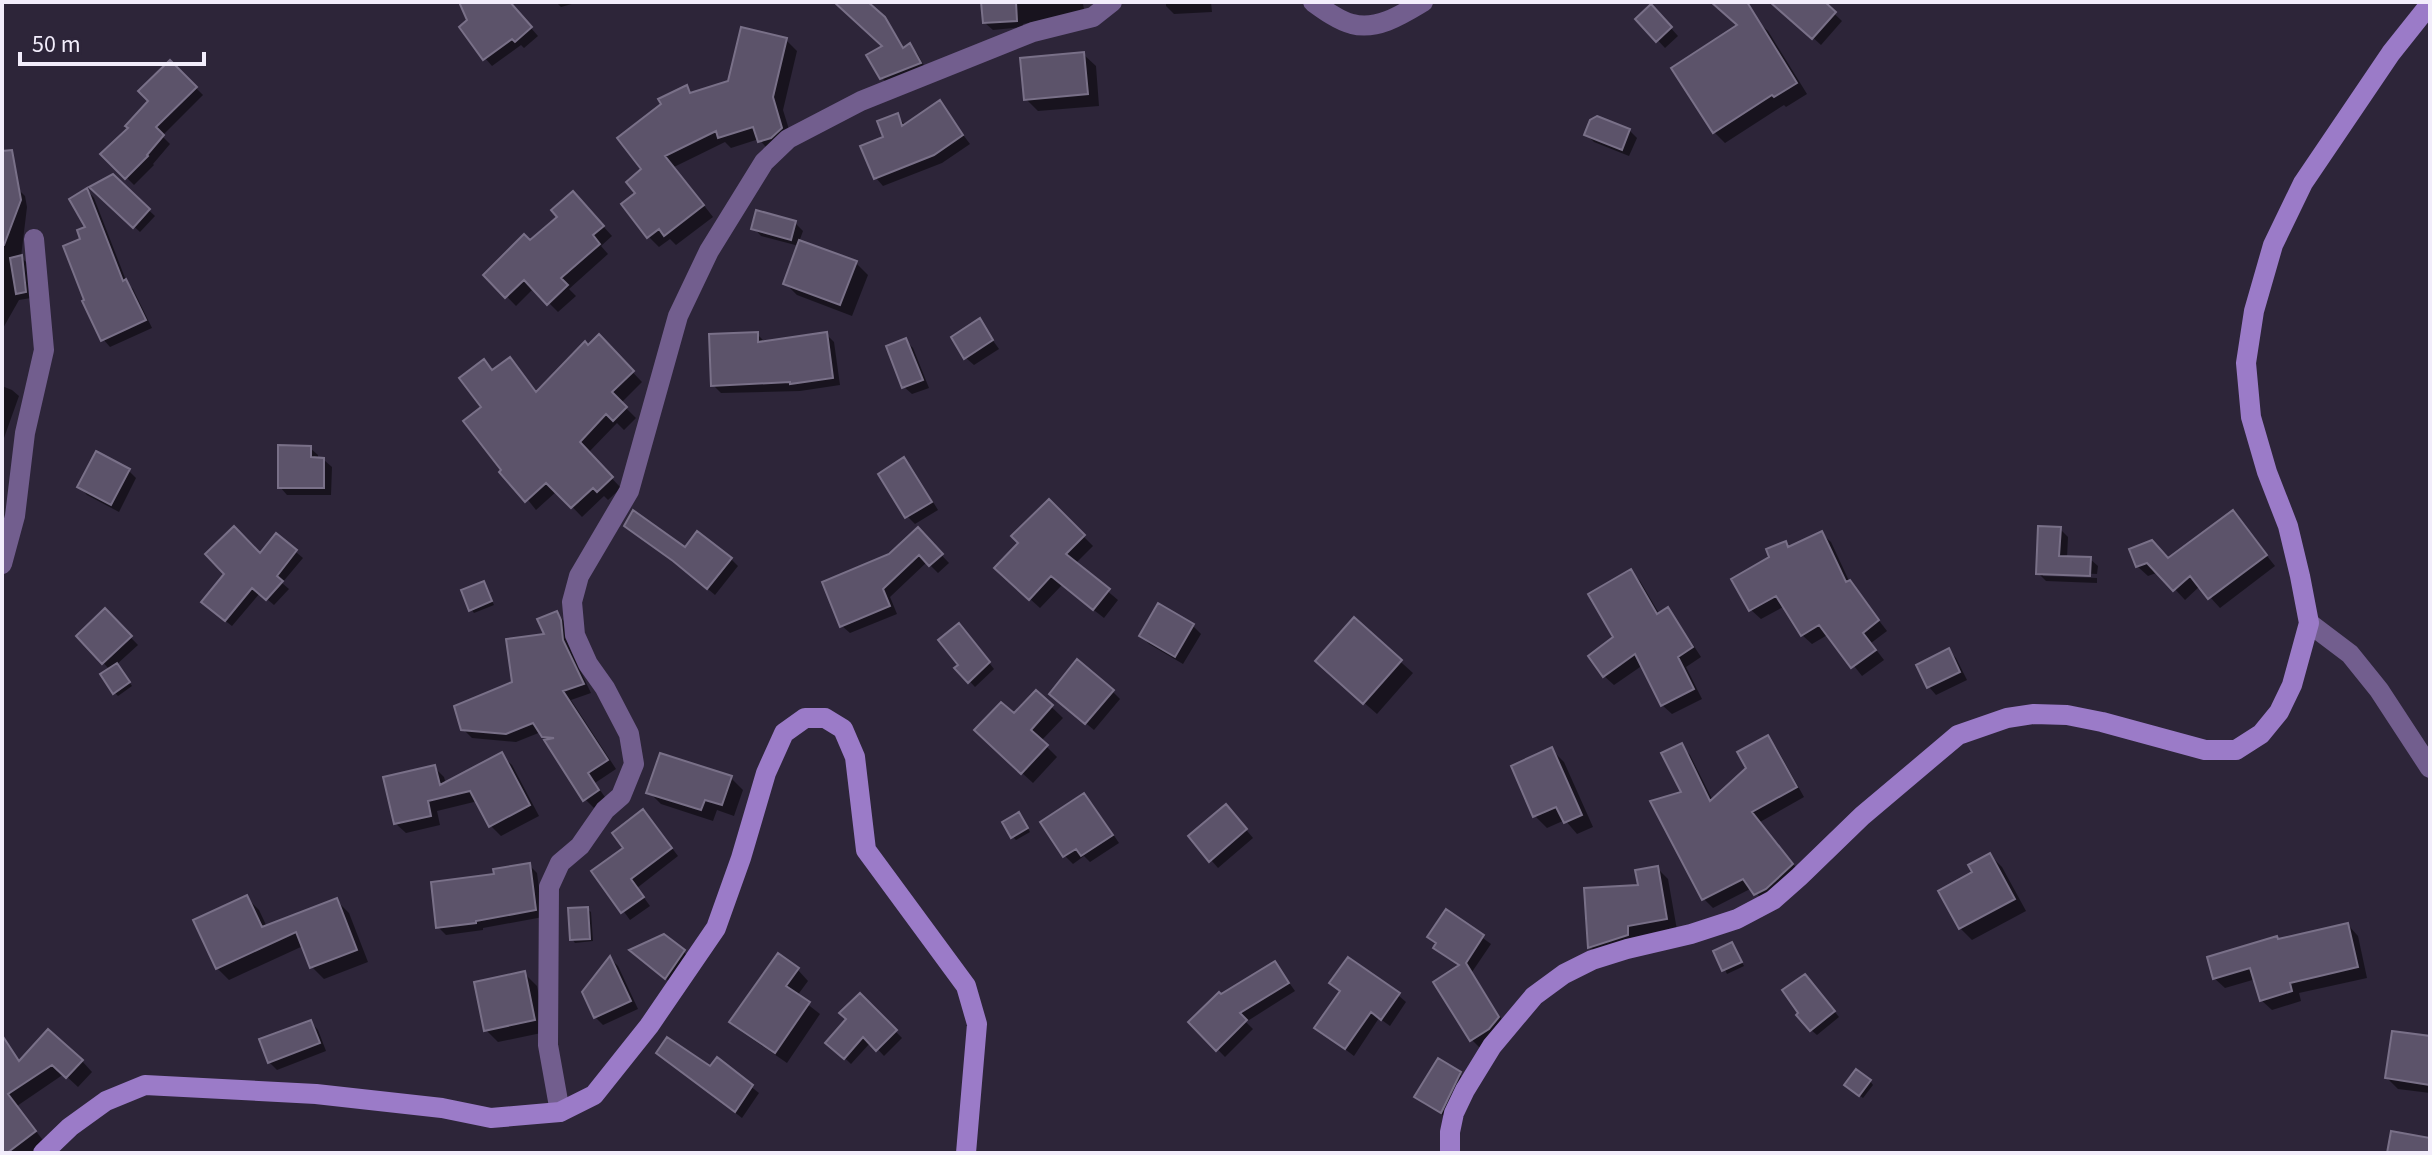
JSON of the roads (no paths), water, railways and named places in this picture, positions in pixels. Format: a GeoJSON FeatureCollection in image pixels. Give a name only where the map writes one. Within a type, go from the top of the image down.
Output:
{"type":"FeatureCollection","features":[{"type":"Feature","properties":{"kind":"main road"},"geometry":{"type":"LineString","coordinates":[[1450,1153],[1454,1113],[1478,1068],[1509,1024],[1534,996],[1564,974],[1592,960],[1737,919],[1773,900],[1862,816],[1958,735],[2007,718],[2034,714],[2067,715],[2102,722],[2205,750],[2236,750],[2261,734],[2279,712],[2292,685],[2309,623],[2288,526],[2267,472],[2251,417],[2246,363],[2254,311],[2273,245],[2303,183],[2391,53],[2430,4]]}},
{"type":"Feature","properties":{"kind":"main road"},"geometry":{"type":"LineString","coordinates":[[43,1153],[70,1127],[106,1101],[145,1085],[316,1094],[442,1108],[491,1118],[560,1112],[594,1095],[649,1026],[716,928],[766,773],[784,733],[805,718],[825,718],[843,729],[855,757],[866,850],[966,986],[977,1024],[966,1153]]}},
{"type":"Feature","properties":{"kind":"street"},"geometry":{"type":"LineString","coordinates":[[560,1112],[548,1045],[549,887],[560,863],[580,846],[605,810],[621,796],[634,764],[629,734],[605,688],[588,664],[575,635],[572,602],[579,576],[629,491],[678,316],[709,251],[764,162],[788,139],[861,101],[1033,32],[1093,17],[1112,2]]}},
{"type":"Feature","properties":{"kind":"street"},"geometry":{"type":"LineString","coordinates":[[1313,2],[1352,24],[1364,25],[1399,17],[1423,2]]}},
{"type":"Feature","properties":{"kind":"street"},"geometry":{"type":"LineString","coordinates":[[2,564],[15,516],[25,433],[44,350],[34,239]]}},
{"type":"Feature","properties":{"kind":"street"},"geometry":{"type":"LineString","coordinates":[[2309,623],[2350,654],[2379,690],[2430,768]]}}]}
